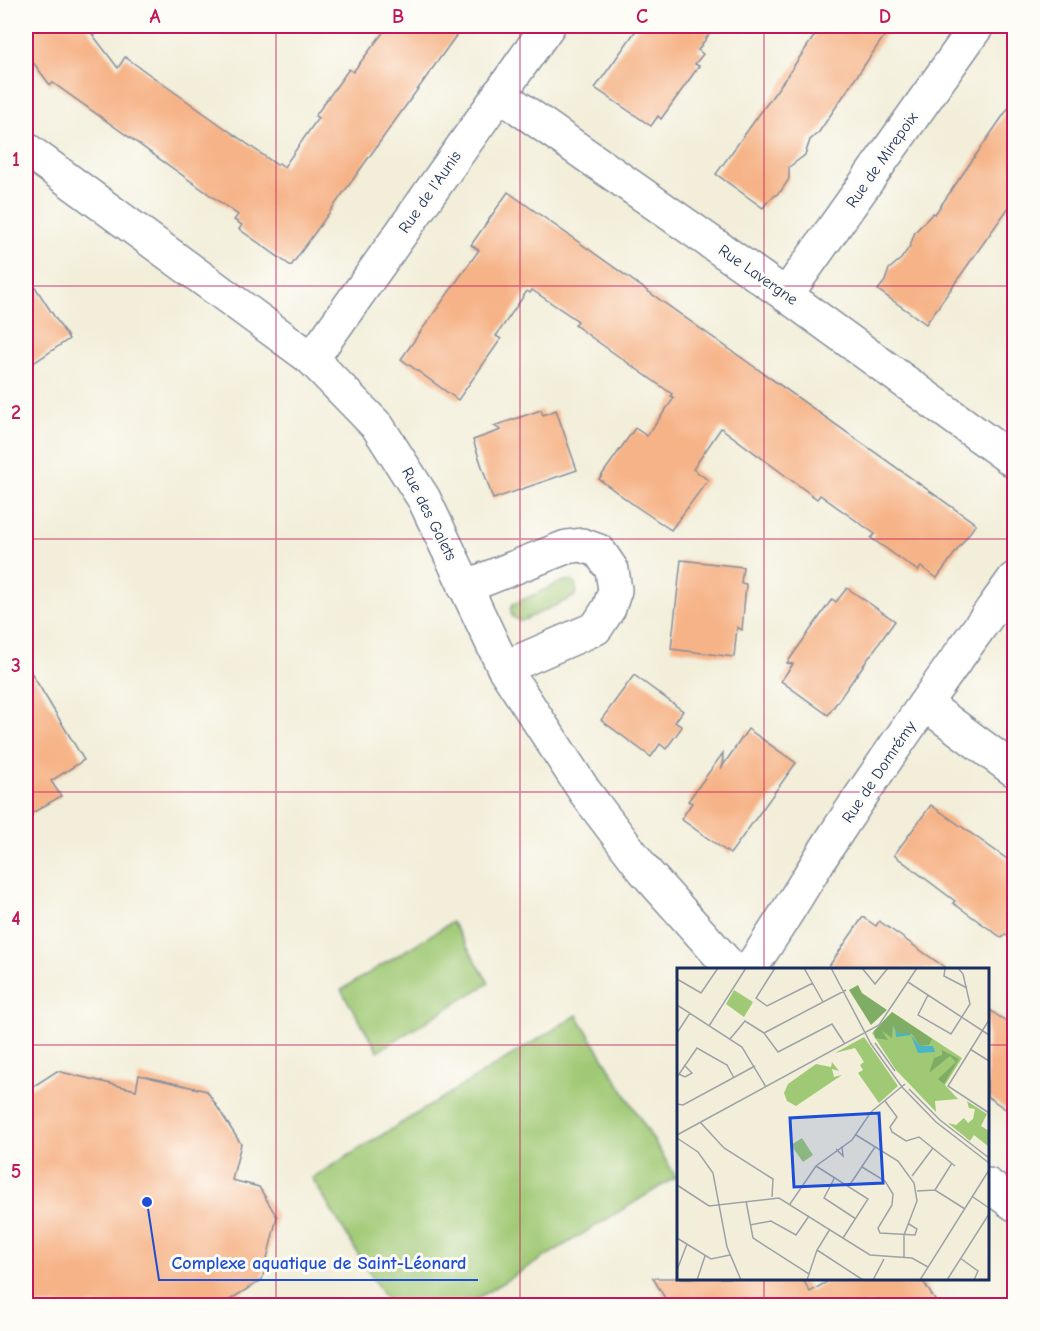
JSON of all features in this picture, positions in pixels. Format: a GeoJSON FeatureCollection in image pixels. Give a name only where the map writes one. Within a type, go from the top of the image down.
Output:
{"type":"FeatureCollection","features":[{"type":"Feature","properties":{"kind":"street","name":"Rue de l'Aunis"},"geometry":{"type":"LineString","coordinates":[[312,359],[548,26]]}},
{"type":"Feature","properties":{"kind":"street","name":"Rue de Mirepoix"},"geometry":{"type":"LineString","coordinates":[[786,295],[977,26]]}},
{"type":"Feature","properties":{"kind":"street","name":"Rue Lavergne"},"geometry":{"type":"LineString","coordinates":[[499,94],[786,295],[1014,461]]}},
{"type":"Feature","properties":{"kind":"street","name":"Rue des Galets"},"geometry":{"type":"LineString","coordinates":[[26,149],[312,359],[378,427],[424,499],[504,668],[591,801],[644,870],[732,968]]}},
{"type":"Feature","properties":{"kind":"street"},"geometry":{"type":"LineString","coordinates":[[465,587],[566,547],[582,545],[599,551],[612,570],[615,590],[609,608],[596,628],[504,668]]}},
{"type":"Feature","properties":{"kind":"street","name":"Rue de Domrémy"},"geometry":{"type":"LineString","coordinates":[[750,968],[774,934],[828,846],[1014,579]]}},
{"type":"Feature","properties":{"kind":"street"},"geometry":{"type":"LineString","coordinates":[[925,704],[1014,770]]}},
{"type":"Feature","properties":{"kind":"street"},"geometry":{"type":"LineString","coordinates":[[989,1186],[1014,1204]]}},
{"type":"Feature","properties":{"kind":"green space"},"geometry":{"type":"Polygon","coordinates":[[[564,581],[571,581],[575,584],[577,592],[574,597],[524,620],[519,621],[512,616],[513,604],[564,581]]]}},
{"type":"Feature","properties":{"kind":"green space"},"geometry":{"type":"Polygon","coordinates":[[[452,922],[489,983],[378,1051],[341,990],[452,922]]]}},
{"type":"Feature","properties":{"kind":"green space"},"geometry":{"type":"Polygon","coordinates":[[[577,1015],[676,1177],[466,1305],[389,1305],[312,1178],[577,1015]]]}},
{"type":"Feature","properties":{"kind":"building"},"geometry":{"type":"Polygon","coordinates":[[[26,26],[86,26],[118,68],[125,57],[277,165],[279,163],[284,167],[318,118],[315,116],[349,69],[353,72],[388,26],[463,26],[291,266],[239,229],[242,225],[234,220],[238,215],[53,83],[50,85],[26,53],[26,26]]]}},
{"type":"Feature","properties":{"kind":"building"},"geometry":{"type":"Polygon","coordinates":[[[639,26],[715,26],[698,50],[703,54],[695,64],[699,66],[661,119],[658,116],[651,126],[595,88],[639,26]]]}},
{"type":"Feature","properties":{"kind":"building"},"geometry":{"type":"Polygon","coordinates":[[[821,26],[891,26],[819,132],[810,140],[805,155],[789,167],[789,179],[781,191],[763,208],[716,174],[821,26]]]}},
{"type":"Feature","properties":{"kind":"building"},"geometry":{"type":"Polygon","coordinates":[[[1014,100],[1014,200],[926,324],[878,290],[885,281],[889,269],[901,259],[910,246],[915,232],[933,213],[935,214],[1014,100]]]}},
{"type":"Feature","properties":{"kind":"building"},"geometry":{"type":"Polygon","coordinates":[[[508,192],[976,524],[937,578],[921,567],[918,571],[871,538],[875,534],[820,495],[817,499],[721,428],[693,469],[708,480],[671,530],[634,505],[599,479],[635,428],[647,436],[674,398],[672,394],[575,325],[578,321],[532,290],[530,293],[527,291],[496,336],[501,339],[458,400],[401,359],[479,250],[471,245],[508,192]]]}},
{"type":"Feature","properties":{"kind":"building"},"geometry":{"type":"Polygon","coordinates":[[[26,273],[69,339],[26,368],[26,273]]]}},
{"type":"Feature","properties":{"kind":"building"},"geometry":{"type":"Polygon","coordinates":[[[541,410],[543,415],[556,410],[577,470],[493,499],[473,440],[501,430],[494,426],[541,410]]]}},
{"type":"Feature","properties":{"kind":"building"},"geometry":{"type":"Polygon","coordinates":[[[681,560],[743,567],[741,583],[746,584],[742,630],[737,627],[734,657],[671,649],[681,560]]]}},
{"type":"Feature","properties":{"kind":"building"},"geometry":{"type":"Polygon","coordinates":[[[847,588],[895,621],[828,715],[781,681],[793,664],[787,663],[832,599],[836,602],[847,588]]]}},
{"type":"Feature","properties":{"kind":"building"},"geometry":{"type":"Polygon","coordinates":[[[26,664],[84,760],[51,781],[61,796],[26,817],[26,664]]]}},
{"type":"Feature","properties":{"kind":"building"},"geometry":{"type":"Polygon","coordinates":[[[634,675],[683,711],[675,722],[682,727],[666,749],[660,744],[651,757],[601,720],[634,675]]]}},
{"type":"Feature","properties":{"kind":"building"},"geometry":{"type":"Polygon","coordinates":[[[748,729],[796,763],[730,854],[681,819],[692,803],[688,801],[723,753],[722,767],[748,729]]]}},
{"type":"Feature","properties":{"kind":"building"},"geometry":{"type":"Polygon","coordinates":[[[931,805],[1014,864],[1014,941],[1005,934],[1002,938],[953,903],[955,901],[894,855],[931,805]]]}},
{"type":"Feature","properties":{"kind":"building"},"geometry":{"type":"Polygon","coordinates":[[[863,917],[876,926],[879,921],[946,968],[828,968],[863,917]]]}},
{"type":"Feature","properties":{"kind":"building"},"geometry":{"type":"Polygon","coordinates":[[[989,1009],[1014,1027],[1014,1115],[989,1097],[989,1009]]]}},
{"type":"Feature","properties":{"kind":"building"},"geometry":{"type":"Polygon","coordinates":[[[57,1071],[136,1090],[139,1075],[207,1091],[241,1144],[232,1180],[259,1187],[277,1217],[262,1280],[221,1305],[26,1305],[26,1091],[57,1071]]]}},
{"type":"Feature","properties":{"kind":"building"},"geometry":{"type":"Polygon","coordinates":[[[653,1278],[803,1280],[810,1292],[830,1280],[922,1280],[938,1305],[669,1305],[653,1278]]]}},
{"type":"Feature","properties":{"kind":"place","name":"Complexe aquatique de Saint-Léonard"},"geometry":{"type":"Point","coordinates":[147,1202]}}]}
